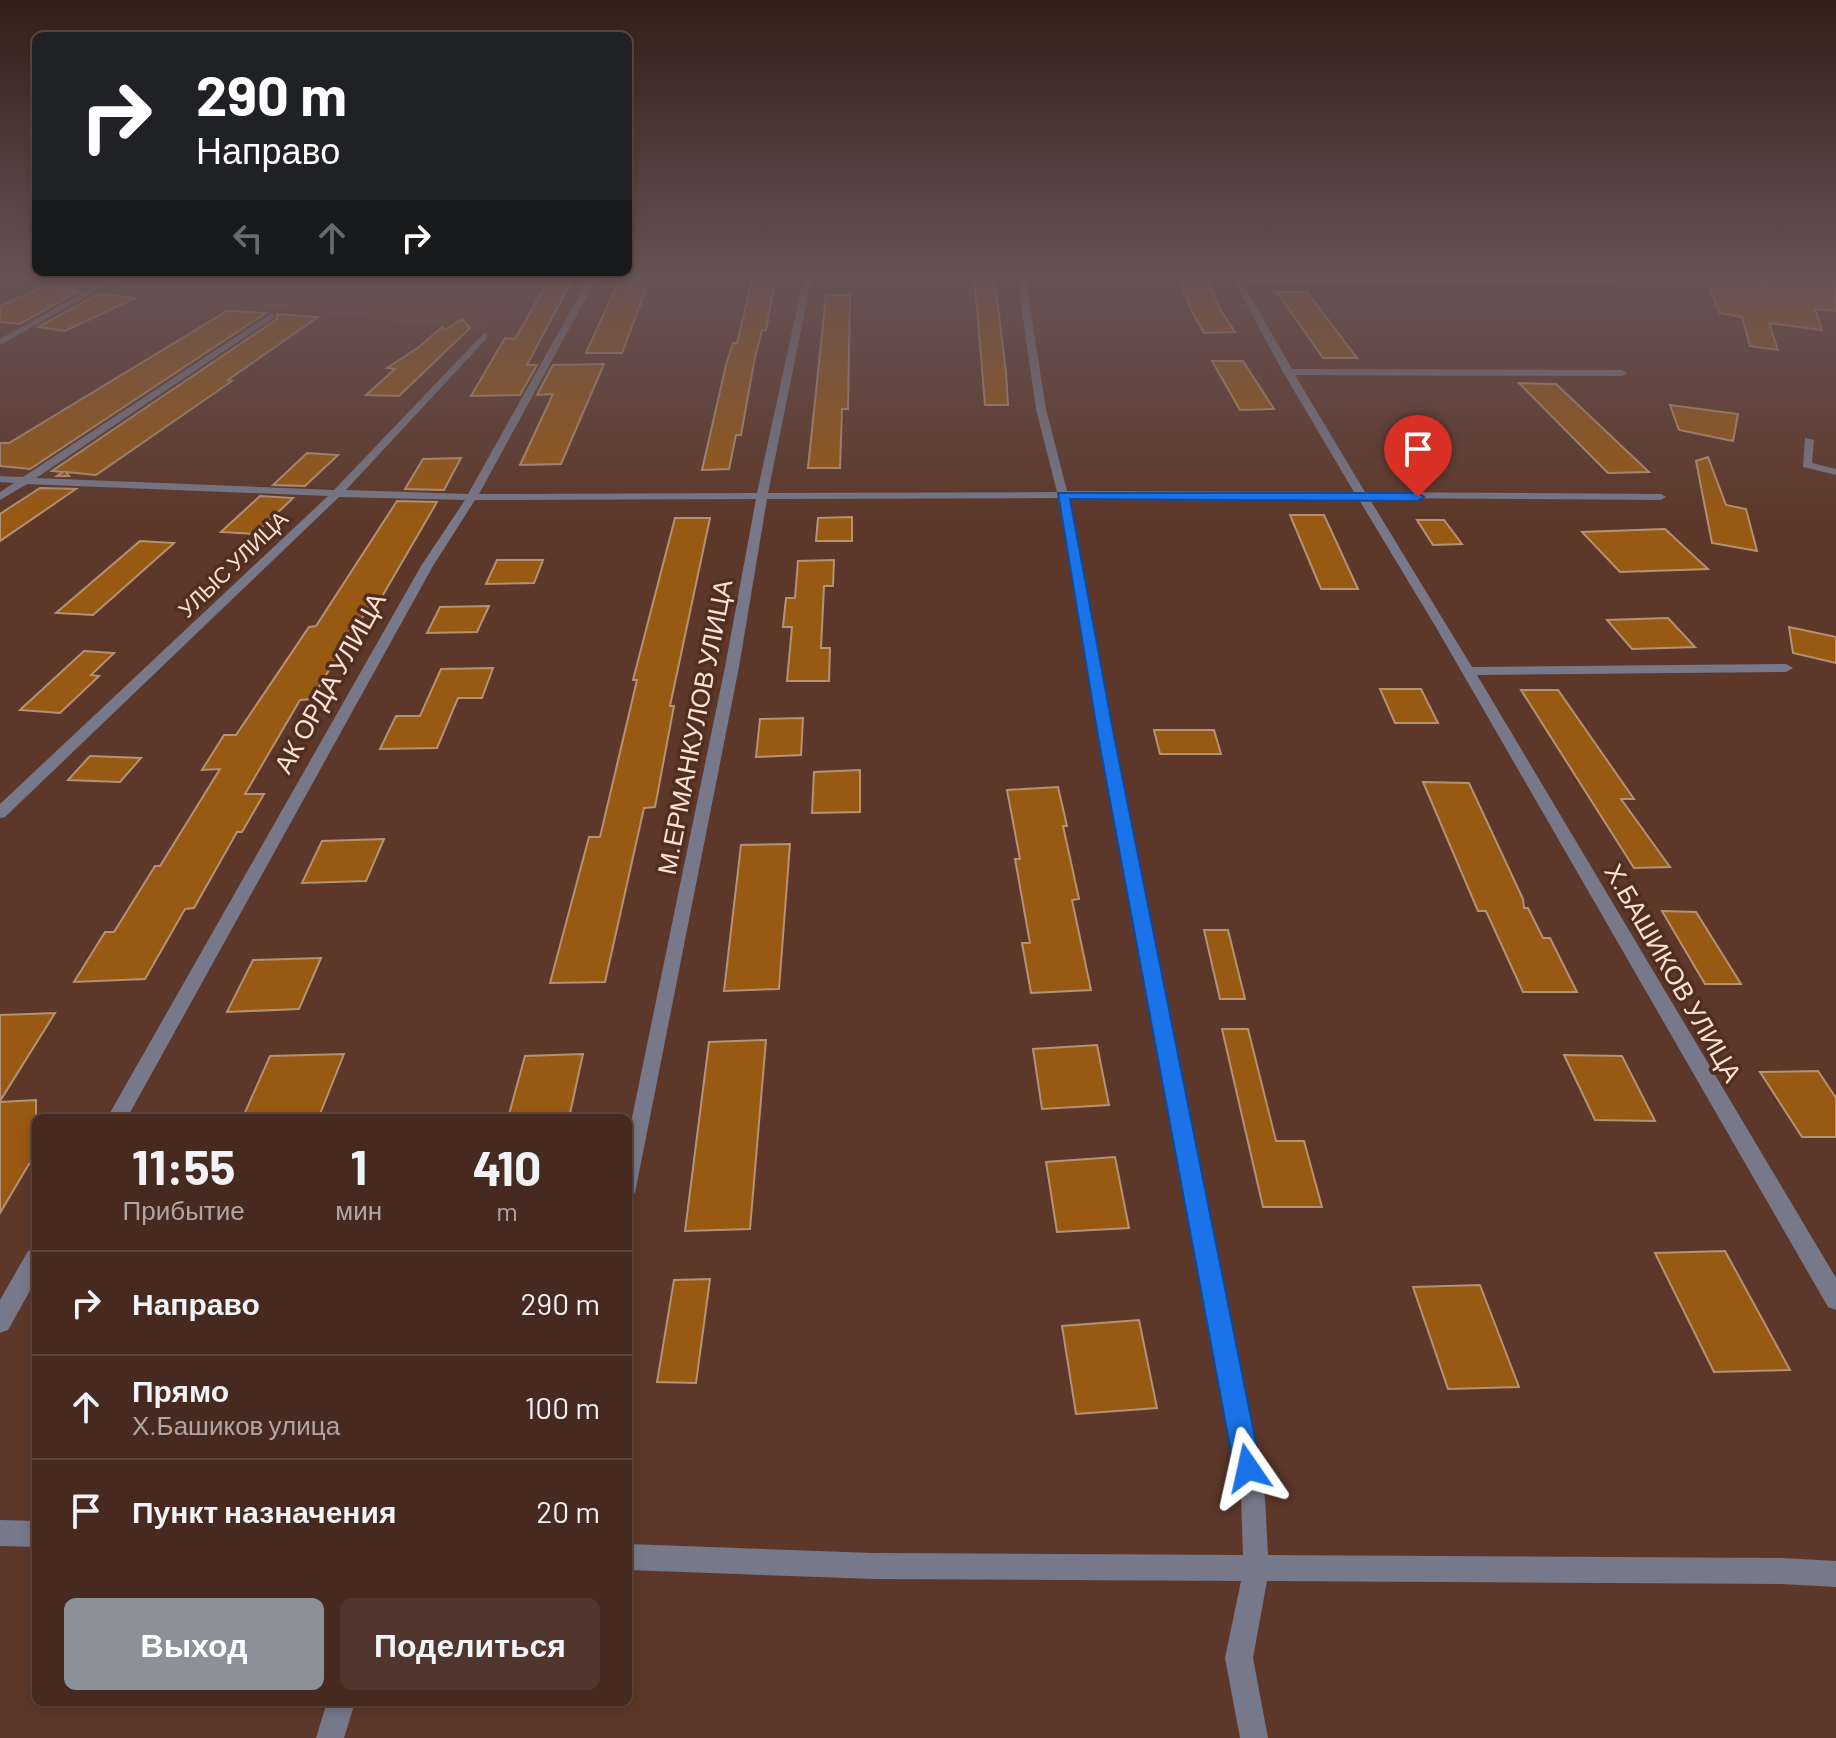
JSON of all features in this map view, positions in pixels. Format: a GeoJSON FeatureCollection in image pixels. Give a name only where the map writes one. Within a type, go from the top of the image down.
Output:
{"type":"FeatureCollection","features":[{"type":"Feature","properties":{"kind":"street"},"geometry":{"type":"LineString","coordinates":[[0,497],[209,357]]}},
{"type":"Feature","properties":{"kind":"street","name":"УЛЫС УЛИЦА"},"geometry":{"type":"LineString","coordinates":[[0,813],[336,493],[466,357]]}},
{"type":"Feature","properties":{"kind":"street","name":"АК ОРДА УЛИЦА"},"geometry":{"type":"LineString","coordinates":[[119,1114],[427,566],[472,497],[549,357]]}},
{"type":"Feature","properties":{"kind":"street","name":"М.ЕРМАНКУЛОВ УЛИЦА"},"geometry":{"type":"LineString","coordinates":[[632,1166],[791,357]]}},
{"type":"Feature","properties":{"kind":"street"},"geometry":{"type":"LineString","coordinates":[[1033,357],[1041,409],[1063,495],[1106,736],[1253,1498],[1256,1570],[1239,1658],[1254,1738]]}},
{"type":"Feature","properties":{"kind":"street","name":"Х.БАШИКОВ УЛИЦА"},"geometry":{"type":"LineString","coordinates":[[1280,357],[1468,671],[1836,1299]]}},
{"type":"Feature","properties":{"kind":"street"},"geometry":{"type":"LineString","coordinates":[[1288,372],[1622,373]]}},
{"type":"Feature","properties":{"kind":"street"},"geometry":{"type":"LineString","coordinates":[[1809,440],[1807,465],[1836,472]]}},
{"type":"Feature","properties":{"kind":"street"},"geometry":{"type":"LineString","coordinates":[[0,479],[472,497],[1661,497]]}},
{"type":"Feature","properties":{"kind":"street"},"geometry":{"type":"LineString","coordinates":[[1468,671],[1786,668]]}},
{"type":"Feature","properties":{"kind":"street"},"geometry":{"type":"LineString","coordinates":[[0,1322],[32,1266]]}},
{"type":"Feature","properties":{"kind":"street"},"geometry":{"type":"LineString","coordinates":[[0,1533],[32,1534]]}},
{"type":"Feature","properties":{"kind":"street"},"geometry":{"type":"LineString","coordinates":[[632,1557],[873,1566],[1782,1571],[1836,1574]]}},
{"type":"Feature","properties":{"kind":"street"},"geometry":{"type":"LineString","coordinates":[[330,1738],[340,1706]]}},
{"type":"Feature","properties":{"kind":"building"},"geometry":{"type":"Polygon","coordinates":[[[151,357],[199,357],[30,469],[0,466],[0,443],[9,443],[151,357]]]}},
{"type":"Feature","properties":{"kind":"building"},"geometry":{"type":"Polygon","coordinates":[[[221,357],[261,357],[228,380],[232,381],[96,475],[66,472],[69,476],[57,476],[63,472],[52,471],[221,357]]]}},
{"type":"Feature","properties":{"kind":"building"},"geometry":{"type":"Polygon","coordinates":[[[404,357],[440,357],[399,396],[366,395],[395,369],[387,368],[404,357]]]}},
{"type":"Feature","properties":{"kind":"building"},"geometry":{"type":"Polygon","coordinates":[[[494,357],[531,357],[527,365],[537,365],[520,395],[471,396],[494,357]]]}},
{"type":"Feature","properties":{"kind":"building"},"geometry":{"type":"Polygon","coordinates":[[[729,357],[755,357],[741,435],[736,435],[729,469],[702,470],[729,357]]]}},
{"type":"Feature","properties":{"kind":"building"},"geometry":{"type":"Polygon","coordinates":[[[820,357],[849,357],[848,409],[842,409],[840,468],[808,468],[820,357]]]}},
{"type":"Feature","properties":{"kind":"building"},"geometry":{"type":"Polygon","coordinates":[[[981,357],[1004,357],[1008,405],[985,405],[981,357]]]}},
{"type":"Feature","properties":{"kind":"building"},"geometry":{"type":"Polygon","coordinates":[[[1212,361],[1243,361],[1274,409],[1240,410],[1212,361]]]}},
{"type":"Feature","properties":{"kind":"building"},"geometry":{"type":"Polygon","coordinates":[[[604,364],[561,464],[520,465],[553,394],[537,395],[553,365],[604,364]]]}},
{"type":"Feature","properties":{"kind":"building"},"geometry":{"type":"Polygon","coordinates":[[[1519,383],[1556,384],[1649,472],[1608,473],[1519,383]]]}},
{"type":"Feature","properties":{"kind":"building"},"geometry":{"type":"Polygon","coordinates":[[[1670,405],[1738,414],[1733,441],[1679,430],[1670,405]]]}},
{"type":"Feature","properties":{"kind":"building"},"geometry":{"type":"Polygon","coordinates":[[[307,453],[338,455],[305,486],[273,485],[307,453]]]}},
{"type":"Feature","properties":{"kind":"building"},"geometry":{"type":"Polygon","coordinates":[[[1708,457],[1726,505],[1746,509],[1757,551],[1712,543],[1696,461],[1708,457]]]}},
{"type":"Feature","properties":{"kind":"building"},"geometry":{"type":"Polygon","coordinates":[[[461,458],[444,490],[405,489],[423,459],[461,458]]]}},
{"type":"Feature","properties":{"kind":"building"},"geometry":{"type":"Polygon","coordinates":[[[40,488],[76,489],[0,541],[0,514],[40,488]]]}},
{"type":"Feature","properties":{"kind":"building"},"geometry":{"type":"Polygon","coordinates":[[[260,496],[293,498],[255,534],[221,532],[260,496]]]}},
{"type":"Feature","properties":{"kind":"building"},"geometry":{"type":"Polygon","coordinates":[[[397,501],[437,502],[380,600],[372,600],[343,653],[339,653],[312,699],[300,700],[245,794],[264,794],[242,832],[237,832],[194,908],[185,909],[145,979],[74,982],[105,932],[114,932],[155,866],[160,866],[220,769],[202,770],[224,735],[236,735],[309,627],[316,626],[397,501]]]}},
{"type":"Feature","properties":{"kind":"building"},"geometry":{"type":"Polygon","coordinates":[[[1290,515],[1324,515],[1358,589],[1321,589],[1290,515]]]}},
{"type":"Feature","properties":{"kind":"building"},"geometry":{"type":"Polygon","coordinates":[[[852,517],[852,541],[816,541],[818,518],[852,517]]]}},
{"type":"Feature","properties":{"kind":"building"},"geometry":{"type":"Polygon","coordinates":[[[675,518],[710,518],[670,706],[674,706],[655,807],[644,808],[605,982],[550,983],[589,837],[600,837],[637,680],[633,680],[675,518]]]}},
{"type":"Feature","properties":{"kind":"building"},"geometry":{"type":"Polygon","coordinates":[[[1417,520],[1444,520],[1462,544],[1433,545],[1417,520]]]}},
{"type":"Feature","properties":{"kind":"building"},"geometry":{"type":"Polygon","coordinates":[[[1665,529],[1708,569],[1620,572],[1582,532],[1665,529]]]}},
{"type":"Feature","properties":{"kind":"building"},"geometry":{"type":"Polygon","coordinates":[[[140,541],[174,543],[93,615],[56,613],[140,541]]]}},
{"type":"Feature","properties":{"kind":"building"},"geometry":{"type":"Polygon","coordinates":[[[497,560],[543,560],[534,583],[486,584],[497,560]]]}},
{"type":"Feature","properties":{"kind":"building"},"geometry":{"type":"Polygon","coordinates":[[[834,560],[833,586],[824,586],[821,648],[830,648],[829,681],[787,681],[792,627],[783,627],[786,598],[795,598],[798,561],[834,560]]]}},
{"type":"Feature","properties":{"kind":"building"},"geometry":{"type":"Polygon","coordinates":[[[489,606],[477,632],[427,633],[440,607],[489,606]]]}},
{"type":"Feature","properties":{"kind":"building"},"geometry":{"type":"Polygon","coordinates":[[[1668,618],[1695,647],[1632,649],[1607,620],[1668,618]]]}},
{"type":"Feature","properties":{"kind":"building"},"geometry":{"type":"Polygon","coordinates":[[[1789,627],[1836,637],[1836,663],[1793,653],[1789,627]]]}},
{"type":"Feature","properties":{"kind":"building"},"geometry":{"type":"Polygon","coordinates":[[[84,651],[114,653],[91,675],[99,676],[60,713],[20,710],[84,651]]]}},
{"type":"Feature","properties":{"kind":"building"},"geometry":{"type":"Polygon","coordinates":[[[493,668],[482,698],[458,698],[437,748],[380,749],[396,716],[420,716],[441,669],[493,668]]]}},
{"type":"Feature","properties":{"kind":"building"},"geometry":{"type":"Polygon","coordinates":[[[1380,689],[1421,689],[1438,723],[1395,723],[1380,689]]]}},
{"type":"Feature","properties":{"kind":"building"},"geometry":{"type":"Polygon","coordinates":[[[1521,690],[1558,690],[1634,799],[1621,799],[1670,867],[1634,868],[1521,690]]]}},
{"type":"Feature","properties":{"kind":"building"},"geometry":{"type":"Polygon","coordinates":[[[803,718],[801,755],[756,757],[760,719],[803,718]]]}},
{"type":"Feature","properties":{"kind":"building"},"geometry":{"type":"Polygon","coordinates":[[[1154,730],[1214,730],[1221,754],[1160,754],[1154,730]]]}},
{"type":"Feature","properties":{"kind":"building"},"geometry":{"type":"Polygon","coordinates":[[[90,756],[141,758],[120,782],[68,780],[90,756]]]}},
{"type":"Feature","properties":{"kind":"building"},"geometry":{"type":"Polygon","coordinates":[[[860,770],[860,812],[812,813],[814,772],[860,770]]]}},
{"type":"Feature","properties":{"kind":"building"},"geometry":{"type":"Polygon","coordinates":[[[1423,782],[1469,783],[1523,899],[1524,908],[1528,908],[1543,938],[1550,938],[1577,992],[1523,992],[1486,911],[1478,911],[1423,782]]]}},
{"type":"Feature","properties":{"kind":"building"},"geometry":{"type":"Polygon","coordinates":[[[1058,787],[1079,899],[1072,900],[1091,990],[1031,993],[1022,943],[1030,943],[1015,859],[1020,859],[1007,790],[1058,787]]]}},
{"type":"Feature","properties":{"kind":"building"},"geometry":{"type":"Polygon","coordinates":[[[384,839],[366,881],[302,883],[322,841],[384,839]]]}},
{"type":"Feature","properties":{"kind":"building"},"geometry":{"type":"Polygon","coordinates":[[[790,844],[779,989],[724,991],[741,845],[790,844]]]}},
{"type":"Feature","properties":{"kind":"building"},"geometry":{"type":"Polygon","coordinates":[[[1662,911],[1696,912],[1741,984],[1705,984],[1662,911]]]}},
{"type":"Feature","properties":{"kind":"building"},"geometry":{"type":"Polygon","coordinates":[[[1204,930],[1228,930],[1245,999],[1220,999],[1204,930]]]}},
{"type":"Feature","properties":{"kind":"building"},"geometry":{"type":"Polygon","coordinates":[[[321,958],[299,1009],[227,1012],[253,960],[321,958]]]}},
{"type":"Feature","properties":{"kind":"building"},"geometry":{"type":"Polygon","coordinates":[[[55,1013],[0,1101],[0,1015],[55,1013]]]}},
{"type":"Feature","properties":{"kind":"building"},"geometry":{"type":"Polygon","coordinates":[[[1222,1029],[1248,1029],[1276,1141],[1304,1141],[1322,1207],[1263,1207],[1222,1029]]]}},
{"type":"Feature","properties":{"kind":"building"},"geometry":{"type":"Polygon","coordinates":[[[766,1040],[750,1229],[685,1231],[709,1042],[766,1040]]]}},
{"type":"Feature","properties":{"kind":"building"},"geometry":{"type":"Polygon","coordinates":[[[1097,1045],[1109,1105],[1042,1109],[1033,1049],[1097,1045]]]}},
{"type":"Feature","properties":{"kind":"building"},"geometry":{"type":"Polygon","coordinates":[[[344,1054],[320,1114],[244,1114],[270,1056],[344,1054]]]}},
{"type":"Feature","properties":{"kind":"building"},"geometry":{"type":"Polygon","coordinates":[[[583,1054],[570,1114],[509,1114],[525,1056],[583,1054]]]}},
{"type":"Feature","properties":{"kind":"building"},"geometry":{"type":"Polygon","coordinates":[[[1564,1055],[1622,1056],[1655,1121],[1595,1120],[1564,1055]]]}},
{"type":"Feature","properties":{"kind":"building"},"geometry":{"type":"Polygon","coordinates":[[[1818,1071],[1836,1098],[1836,1137],[1802,1137],[1760,1072],[1818,1071]]]}},
{"type":"Feature","properties":{"kind":"building"},"geometry":{"type":"Polygon","coordinates":[[[36,1100],[36,1114],[32,1114],[32,1164],[29,1164],[0,1213],[0,1102],[36,1100]]]}},
{"type":"Feature","properties":{"kind":"building"},"geometry":{"type":"Polygon","coordinates":[[[1115,1157],[1129,1228],[1057,1232],[1046,1162],[1115,1157]]]}},
{"type":"Feature","properties":{"kind":"building"},"geometry":{"type":"Polygon","coordinates":[[[1725,1251],[1790,1370],[1714,1372],[1655,1253],[1725,1251]]]}},
{"type":"Feature","properties":{"kind":"building"},"geometry":{"type":"Polygon","coordinates":[[[710,1279],[696,1383],[657,1382],[674,1280],[710,1279]]]}},
{"type":"Feature","properties":{"kind":"building"},"geometry":{"type":"Polygon","coordinates":[[[1480,1285],[1519,1387],[1448,1389],[1413,1287],[1480,1285]]]}},
{"type":"Feature","properties":{"kind":"building"},"geometry":{"type":"Polygon","coordinates":[[[1139,1320],[1157,1408],[1076,1414],[1062,1326],[1139,1320]]]}},
{"type":"Feature","properties":{"kind":"route"},"geometry":{"type":"LineString","coordinates":[[1248,1468],[1129,859],[1063,495],[1418,497]]}}]}
